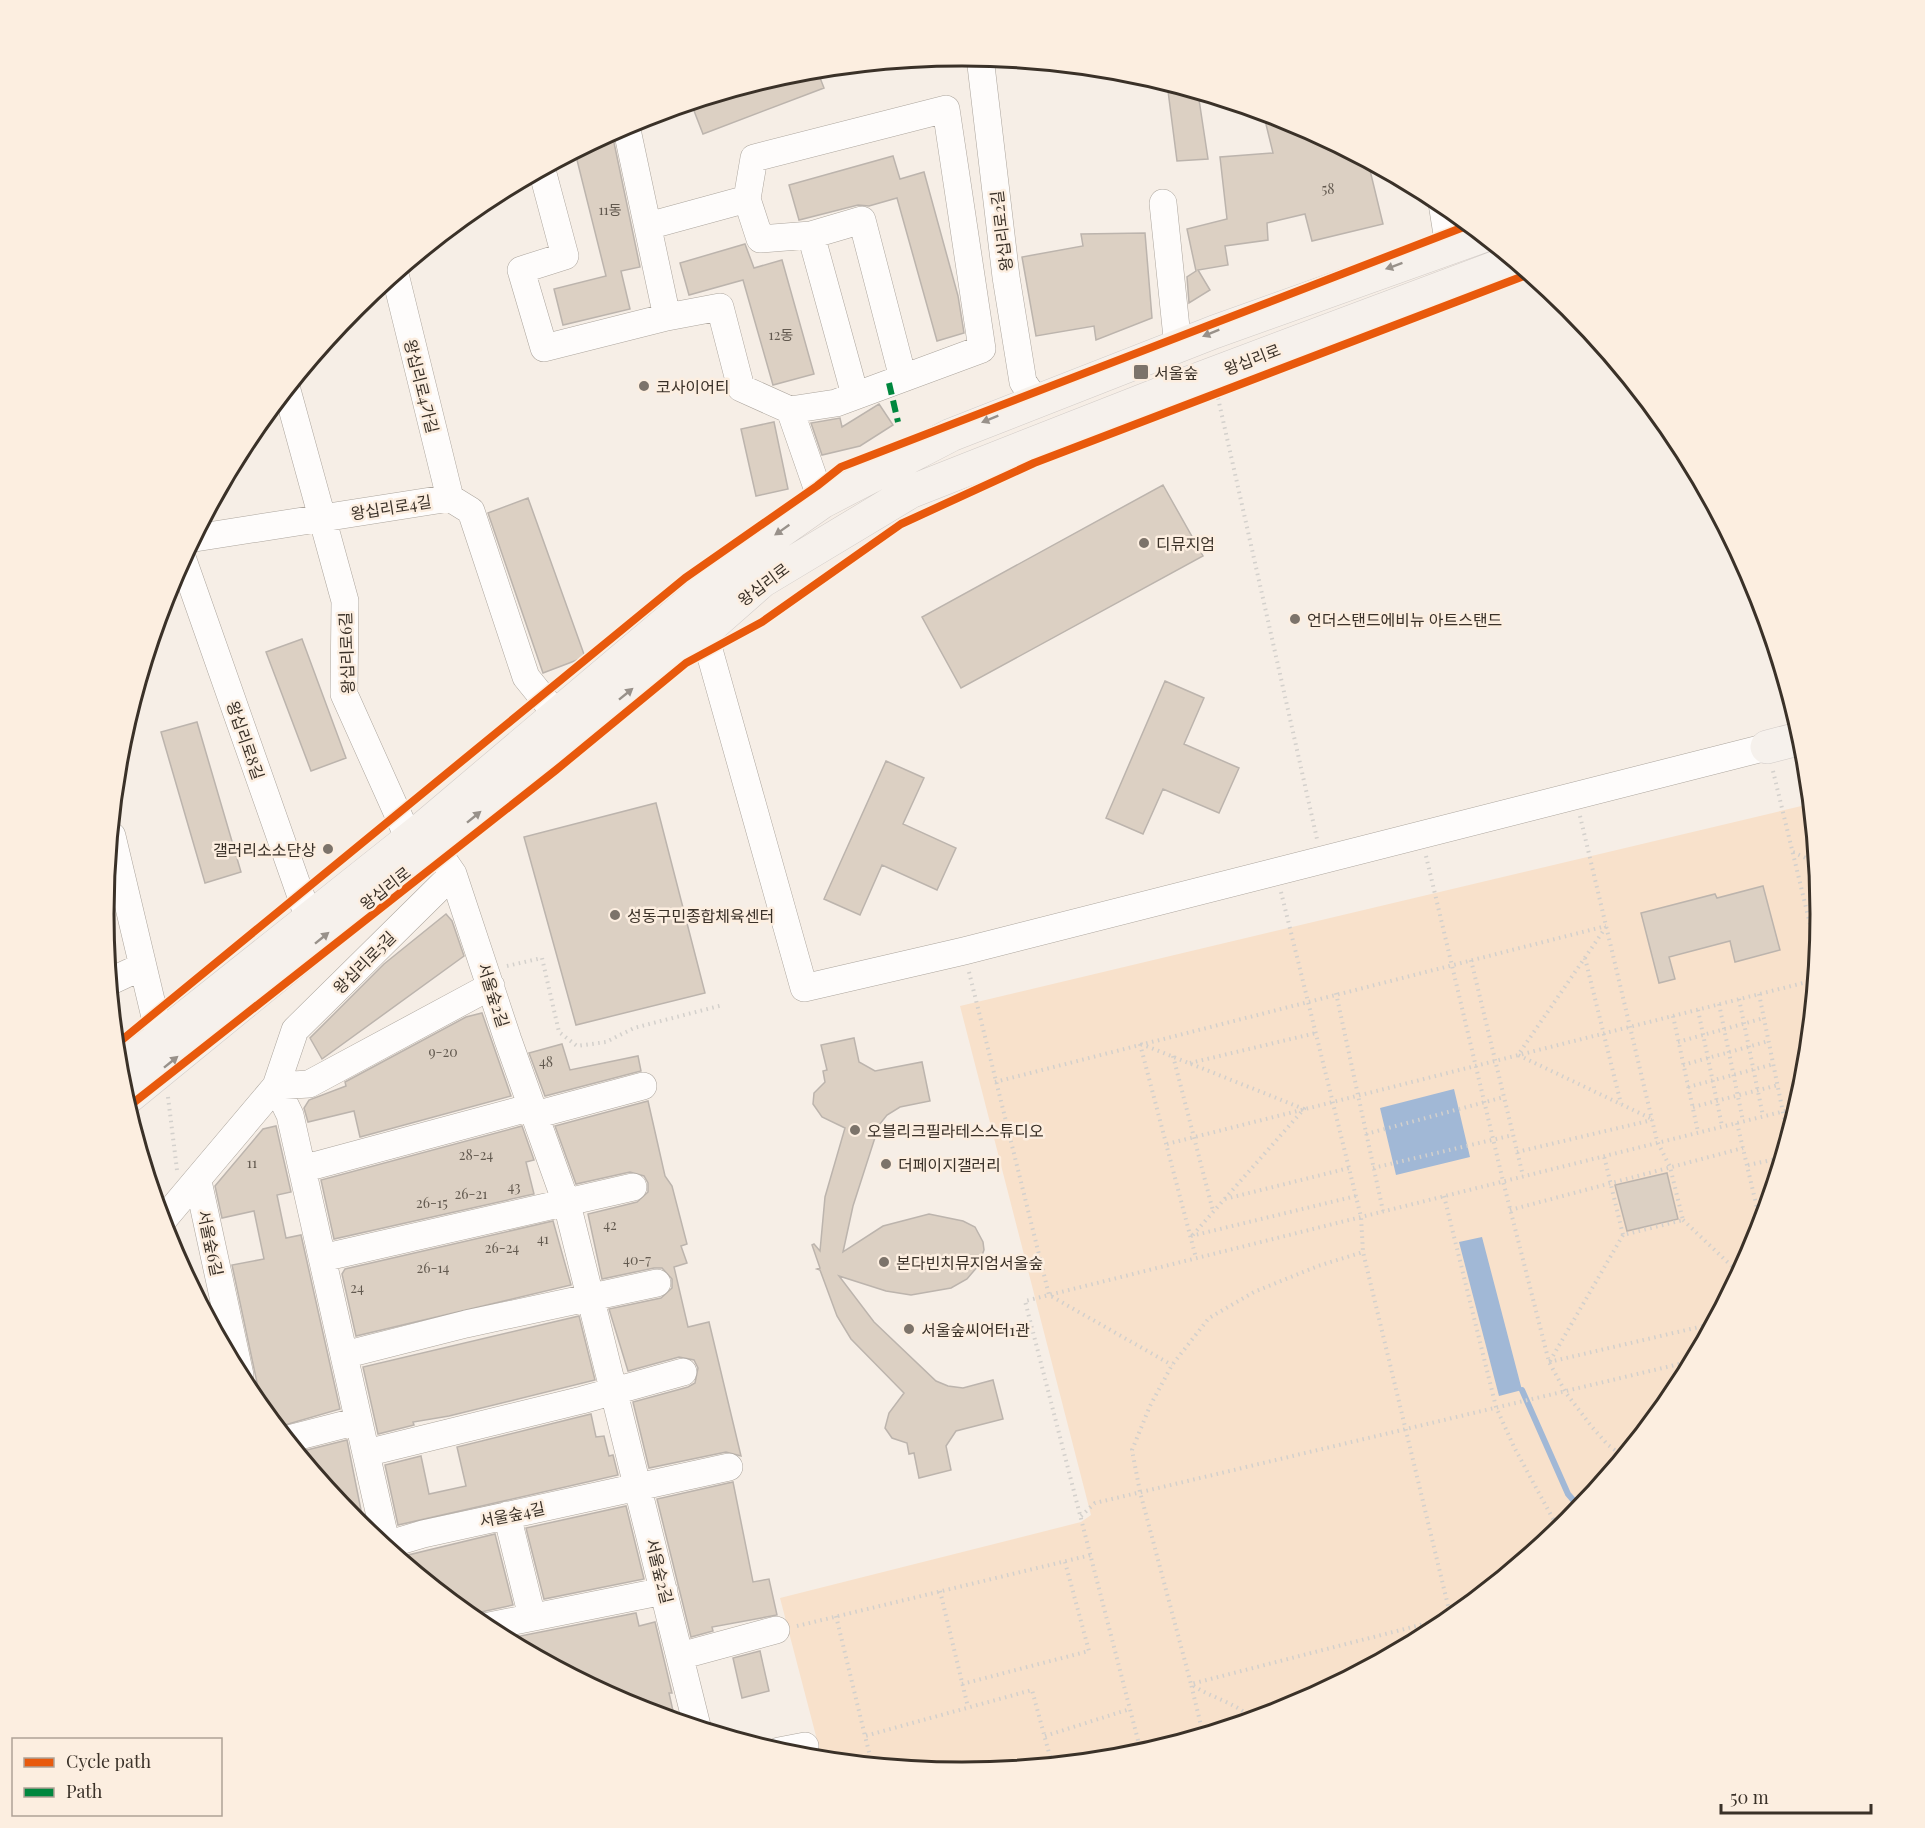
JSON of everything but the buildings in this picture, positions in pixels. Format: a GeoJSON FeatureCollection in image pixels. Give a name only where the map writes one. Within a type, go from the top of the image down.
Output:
{"type":"FeatureCollection","features":[{"type":"Feature","properties":{"kind":"main road","name":"왕십리로"},"geometry":{"type":"LineString","coordinates":[[133,1090],[162,1053],[309,919],[432,854],[556,714],[741,559],[822,502],[951,435],[1178,347],[1475,238]]}},
{"type":"Feature","properties":{"kind":"main road","name":"왕십리로"},"geometry":{"type":"LineString","coordinates":[[129,1066],[162,1053],[432,854],[704,632],[762,581],[910,492],[1172,389],[1507,264]]}},
{"type":"Feature","properties":{"kind":"main road"},"geometry":{"type":"LineString","coordinates":[[1767,747],[1792,741]]}},
{"type":"Feature","properties":{"kind":"street","name":"왕십리로2길"},"geometry":{"type":"LineString","coordinates":[[981,67],[1006,277],[1023,382],[1036,401]]}},
{"type":"Feature","properties":{"kind":"street"},"geometry":{"type":"LineString","coordinates":[[544,177],[565,256],[521,270],[544,348],[667,317],[720,307],[741,388],[790,410],[836,403],[982,349],[946,109],[754,158],[747,199],[760,239],[811,236],[862,220],[903,378]]}},
{"type":"Feature","properties":{"kind":"street"},"geometry":{"type":"LineString","coordinates":[[628,135],[667,317]]}},
{"type":"Feature","properties":{"kind":"street"},"geometry":{"type":"LineString","coordinates":[[648,226],[747,199]]}},
{"type":"Feature","properties":{"kind":"street"},"geometry":{"type":"LineString","coordinates":[[1163,203],[1178,347]]}},
{"type":"Feature","properties":{"kind":"street"},"geometry":{"type":"LineString","coordinates":[[1444,216],[1449,247]]}},
{"type":"Feature","properties":{"kind":"street"},"geometry":{"type":"LineString","coordinates":[[811,236],[855,395]]}},
{"type":"Feature","properties":{"kind":"street","name":"왕십리로4가길"},"geometry":{"type":"LineString","coordinates":[[397,282],[450,498]]}},
{"type":"Feature","properties":{"kind":"street","name":"왕십리로6길"},"geometry":{"type":"LineString","coordinates":[[289,399],[320,518],[345,601],[344,694],[432,854]]}},
{"type":"Feature","properties":{"kind":"street"},"geometry":{"type":"LineString","coordinates":[[790,410],[822,502]]}},
{"type":"Feature","properties":{"kind":"street","name":"왕십리로4길"},"geometry":{"type":"LineString","coordinates":[[203,537],[450,498],[471,511],[526,677],[556,714]]}},
{"type":"Feature","properties":{"kind":"street","name":"왕십리로8길"},"geometry":{"type":"LineString","coordinates":[[187,572],[309,919]]}},
{"type":"Feature","properties":{"kind":"street"},"geometry":{"type":"LineString","coordinates":[[684,606],[704,632],[804,988],[964,951],[1767,747]]}},
{"type":"Feature","properties":{"kind":"street","name":"서울숲2길"},"geometry":{"type":"LineString","coordinates":[[432,854],[488,978],[566,1202],[592,1297],[696,1719]]}},
{"type":"Feature","properties":{"kind":"street","name":"왕십리로5길"},"geometry":{"type":"LineString","coordinates":[[171,1211],[276,1086],[295,1029],[432,854]]}},
{"type":"Feature","properties":{"kind":"street"},"geometry":{"type":"LineString","coordinates":[[116,865],[162,1053]]}},
{"type":"Feature","properties":{"kind":"street"},"geometry":{"type":"LineString","coordinates":[[117,978],[141,967]]}},
{"type":"Feature","properties":{"kind":"street"},"geometry":{"type":"LineString","coordinates":[[276,1086],[309,1084],[488,978]]}},
{"type":"Feature","properties":{"kind":"street","name":"서울숲4길"},"geometry":{"type":"LineString","coordinates":[[276,1086],[290,1115],[384,1534]]}},
{"type":"Feature","properties":{"kind":"street"},"geometry":{"type":"LineString","coordinates":[[302,1169],[643,1086]]}},
{"type":"Feature","properties":{"kind":"street","name":"서울숲6길"},"geometry":{"type":"LineString","coordinates":[[198,1181],[234,1348]]}},
{"type":"Feature","properties":{"kind":"street"},"geometry":{"type":"LineString","coordinates":[[322,1258],[633,1187]]}},
{"type":"Feature","properties":{"kind":"street"},"geometry":{"type":"LineString","coordinates":[[344,1354],[657,1283]]}},
{"type":"Feature","properties":{"kind":"street"},"geometry":{"type":"LineString","coordinates":[[366,1453],[684,1372]]}},
{"type":"Feature","properties":{"kind":"street"},"geometry":{"type":"LineString","coordinates":[[296,1437],[358,1421]]}},
{"type":"Feature","properties":{"kind":"street"},"geometry":{"type":"LineString","coordinates":[[639,1486],[729,1467]]}},
{"type":"Feature","properties":{"kind":"street","name":"서울숲4길"},"geometry":{"type":"LineString","coordinates":[[395,1544],[507,1515],[639,1486]]}},
{"type":"Feature","properties":{"kind":"street"},"geometry":{"type":"LineString","coordinates":[[507,1515],[532,1617]]}},
{"type":"Feature","properties":{"kind":"street"},"geometry":{"type":"LineString","coordinates":[[499,1624],[664,1591]]}},
{"type":"Feature","properties":{"kind":"street"},"geometry":{"type":"LineString","coordinates":[[680,1656],[776,1630]]}},
{"type":"Feature","properties":{"kind":"path"},"geometry":{"type":"LineString","coordinates":[[1206,397],[1228,388]]}},
{"type":"Feature","properties":{"kind":"path"},"geometry":{"type":"LineString","coordinates":[[1217,393],[1322,860]]}},
{"type":"Feature","properties":{"kind":"path"},"geometry":{"type":"LineString","coordinates":[[1767,747],[1810,923]]}},
{"type":"Feature","properties":{"kind":"path"},"geometry":{"type":"LineString","coordinates":[[1575,795],[1657,1141],[1670,1167],[1683,1220],[1733,1267]]}},
{"type":"Feature","properties":{"kind":"path"},"geometry":{"type":"LineString","coordinates":[[1420,835],[1549,1362],[1566,1393],[1603,1439],[1618,1451]]}},
{"type":"Feature","properties":{"kind":"path"},"geometry":{"type":"LineString","coordinates":[[1793,852],[1809,860]]}},
{"type":"Feature","properties":{"kind":"path"},"geometry":{"type":"LineString","coordinates":[[1275,871],[1361,1216],[1364,1252],[1449,1608]]}},
{"type":"Feature","properties":{"kind":"path"},"geometry":{"type":"LineString","coordinates":[[995,1082],[1335,993],[1606,926]]}},
{"type":"Feature","properties":{"kind":"path"},"geometry":{"type":"LineString","coordinates":[[1518,1055],[1606,926]]}},
{"type":"Feature","properties":{"kind":"path"},"geometry":{"type":"LineString","coordinates":[[964,951],[1049,1295],[1172,1365]]}},
{"type":"Feature","properties":{"kind":"path"},"geometry":{"type":"LineString","coordinates":[[488,978],[542,958],[559,1032],[577,1046],[606,1042],[634,1028],[723,1005]]}},
{"type":"Feature","properties":{"kind":"path"},"geometry":{"type":"LineString","coordinates":[[1585,958],[1622,1105]]}},
{"type":"Feature","properties":{"kind":"path"},"geometry":{"type":"LineString","coordinates":[[1472,960],[1523,1176]]}},
{"type":"Feature","properties":{"kind":"path"},"geometry":{"type":"LineString","coordinates":[[1167,1144],[1808,982]]}},
{"type":"Feature","properties":{"kind":"path"},"geometry":{"type":"LineString","coordinates":[[1335,993],[1383,1211]]}},
{"type":"Feature","properties":{"kind":"path"},"geometry":{"type":"LineString","coordinates":[[1760,994],[1785,1119]]}},
{"type":"Feature","properties":{"kind":"path"},"geometry":{"type":"LineString","coordinates":[[1739,999],[1763,1116]]}},
{"type":"Feature","properties":{"kind":"path"},"geometry":{"type":"LineString","coordinates":[[1719,1004],[1743,1121]]}},
{"type":"Feature","properties":{"kind":"path"},"geometry":{"type":"LineString","coordinates":[[1698,1010],[1722,1126]]}},
{"type":"Feature","properties":{"kind":"path"},"geometry":{"type":"LineString","coordinates":[[1673,1016],[1698,1132]]}},
{"type":"Feature","properties":{"kind":"path"},"geometry":{"type":"LineString","coordinates":[[1678,1042],[1764,1018]]}},
{"type":"Feature","properties":{"kind":"path"},"geometry":{"type":"LineString","coordinates":[[1190,1063],[1316,1033]]}},
{"type":"Feature","properties":{"kind":"path"},"geometry":{"type":"LineString","coordinates":[[1683,1065],[1769,1041]]}},
{"type":"Feature","properties":{"kind":"path"},"geometry":{"type":"LineString","coordinates":[[1140,1044],[1304,1109]]}},
{"type":"Feature","properties":{"kind":"path"},"geometry":{"type":"LineString","coordinates":[[1140,1044],[1196,1258]]}},
{"type":"Feature","properties":{"kind":"path"},"geometry":{"type":"LineString","coordinates":[[162,1053],[171,1211]]}},
{"type":"Feature","properties":{"kind":"path"},"geometry":{"type":"LineString","coordinates":[[1518,1055],[1653,1120]]}},
{"type":"Feature","properties":{"kind":"path"},"geometry":{"type":"LineString","coordinates":[[1173,1056],[1213,1212]]}},
{"type":"Feature","properties":{"kind":"path"},"geometry":{"type":"LineString","coordinates":[[1688,1087],[1774,1064]]}},
{"type":"Feature","properties":{"kind":"path"},"geometry":{"type":"LineString","coordinates":[[1693,1107],[1778,1085]]}},
{"type":"Feature","properties":{"kind":"path"},"geometry":{"type":"LineString","coordinates":[[1366,1134],[1504,1097]]}},
{"type":"Feature","properties":{"kind":"path"},"geometry":{"type":"LineString","coordinates":[[1191,1236],[1304,1109]]}},
{"type":"Feature","properties":{"kind":"path"},"geometry":{"type":"LineString","coordinates":[[1140,1743],[1025,1301],[1787,1110]]}},
{"type":"Feature","properties":{"kind":"path"},"geometry":{"type":"LineString","coordinates":[[1517,1152],[1653,1120]]}},
{"type":"Feature","properties":{"kind":"path"},"geometry":{"type":"LineString","coordinates":[[1737,1123],[1758,1207]]}},
{"type":"Feature","properties":{"kind":"path"},"geometry":{"type":"LineString","coordinates":[[1373,1168],[1513,1135]]}},
{"type":"Feature","properties":{"kind":"path"},"geometry":{"type":"LineString","coordinates":[[1510,1210],[1743,1148]]}},
{"type":"Feature","properties":{"kind":"path"},"geometry":{"type":"LineString","coordinates":[[1549,1362],[1623,1235],[1604,1156]]}},
{"type":"Feature","properties":{"kind":"path"},"geometry":{"type":"LineString","coordinates":[[1748,1165],[1774,1160]]}},
{"type":"Feature","properties":{"kind":"path"},"geometry":{"type":"LineString","coordinates":[[1224,1199],[1349,1168]]}},
{"type":"Feature","properties":{"kind":"path"},"geometry":{"type":"LineString","coordinates":[[1191,1236],[1356,1196]]}},
{"type":"Feature","properties":{"kind":"path"},"geometry":{"type":"LineString","coordinates":[[1444,1196],[1496,1407],[1514,1447],[1554,1521]]}},
{"type":"Feature","properties":{"kind":"path"},"geometry":{"type":"LineString","coordinates":[[1623,1235],[1683,1220]]}},
{"type":"Feature","properties":{"kind":"path"},"geometry":{"type":"LineString","coordinates":[[1201,1727],[1140,1492],[1132,1450],[1150,1406],[1172,1365],[1209,1318],[1254,1292],[1318,1266],[1364,1252]]}},
{"type":"Feature","properties":{"kind":"path"},"geometry":{"type":"LineString","coordinates":[[1549,1362],[1704,1325]]}},
{"type":"Feature","properties":{"kind":"path"},"geometry":{"type":"LineString","coordinates":[[1081,1516],[1095,1503],[1513,1403],[1566,1393],[1681,1364]]}},
{"type":"Feature","properties":{"kind":"path"},"geometry":{"type":"LineString","coordinates":[[776,1630],[1091,1555]]}},
{"type":"Feature","properties":{"kind":"path"},"geometry":{"type":"LineString","coordinates":[[962,1684],[1089,1651],[1065,1562]]}},
{"type":"Feature","properties":{"kind":"path"},"geometry":{"type":"LineString","coordinates":[[940,1591],[968,1707]]}},
{"type":"Feature","properties":{"kind":"path"},"geometry":{"type":"LineString","coordinates":[[836,1616],[870,1757]]}},
{"type":"Feature","properties":{"kind":"path"},"geometry":{"type":"LineString","coordinates":[[1191,1684],[1427,1623]]}},
{"type":"Feature","properties":{"kind":"path"},"geometry":{"type":"LineString","coordinates":[[1191,1684],[1206,1694],[1246,1713]]}},
{"type":"Feature","properties":{"kind":"path"},"geometry":{"type":"LineString","coordinates":[[865,1736],[1032,1690],[1050,1757]]}},
{"type":"Feature","properties":{"kind":"path"},"geometry":{"type":"LineString","coordinates":[[1045,1736],[1130,1709]]}},
{"type":"Feature","properties":{"kind":"shaded area"},"geometry":{"type":"Polygon","coordinates":[[[1803,806],[1809,859],[1809,969],[1803,1025],[1782,1133],[1746,1239],[1697,1338],[1668,1385],[1600,1473],[1562,1514],[1522,1552],[1434,1619],[1338,1675],[1287,1697],[1235,1717],[1128,1746],[1073,1755],[962,1762],[907,1760],[820,1750],[780,1598],[1081,1522],[1091,1515],[960,1006],[1803,806]]]}},
{"type":"Feature","properties":{"kind":"water"},"geometry":{"type":"Polygon","coordinates":[[[1454,1089],[1470,1157],[1396,1175],[1380,1108],[1454,1089]]]}},
{"type":"Feature","properties":{"kind":"water"},"geometry":{"type":"Polygon","coordinates":[[[1482,1237],[1522,1390],[1499,1396],[1459,1242],[1482,1237]]]}},
{"type":"Feature","properties":{"kind":"waterway"},"geometry":{"type":"LineString","coordinates":[[1522,1390],[1568,1494],[1574,1501]]}},
{"type":"Feature","properties":{"kind":"marked path"},"geometry":{"type":"LineString","coordinates":[[889,383],[898,422]]}},
{"type":"Feature","properties":{"kind":"cycle path"},"geometry":{"type":"LineString","coordinates":[[124,1038],[685,578],[841,467],[1461,228]]}},
{"type":"Feature","properties":{"kind":"cycle path"},"geometry":{"type":"LineString","coordinates":[[136,1101],[556,770],[686,663],[762,622],[901,524],[1034,463],[1523,276]]}},
{"type":"Feature","properties":{"kind":"place","name":"서울숲"},"geometry":{"type":"Point","coordinates":[1141,372]}},
{"type":"Feature","properties":{"kind":"place","name":"코사이어티"},"geometry":{"type":"Point","coordinates":[644,386]}},
{"type":"Feature","properties":{"kind":"place","name":"디뮤지엄"},"geometry":{"type":"Point","coordinates":[1144,543]}},
{"type":"Feature","properties":{"kind":"place","name":"언더스탠드에비뉴 아트스탠드"},"geometry":{"type":"Point","coordinates":[1295,619]}},
{"type":"Feature","properties":{"kind":"place","name":"갤러리소소단상"},"geometry":{"type":"Point","coordinates":[328,849]}},
{"type":"Feature","properties":{"kind":"place","name":"성동구민종합체육센터"},"geometry":{"type":"Point","coordinates":[615,915]}},
{"type":"Feature","properties":{"kind":"place","name":"오블리크필라테스스튜디오"},"geometry":{"type":"Point","coordinates":[855,1130]}},
{"type":"Feature","properties":{"kind":"place","name":"더페이지갤러리"},"geometry":{"type":"Point","coordinates":[886,1164]}},
{"type":"Feature","properties":{"kind":"place","name":"본다빈치뮤지엄서울숲"},"geometry":{"type":"Point","coordinates":[884,1262]}},
{"type":"Feature","properties":{"kind":"place","name":"서울숲씨어터1관"},"geometry":{"type":"Point","coordinates":[909,1329]}}]}
